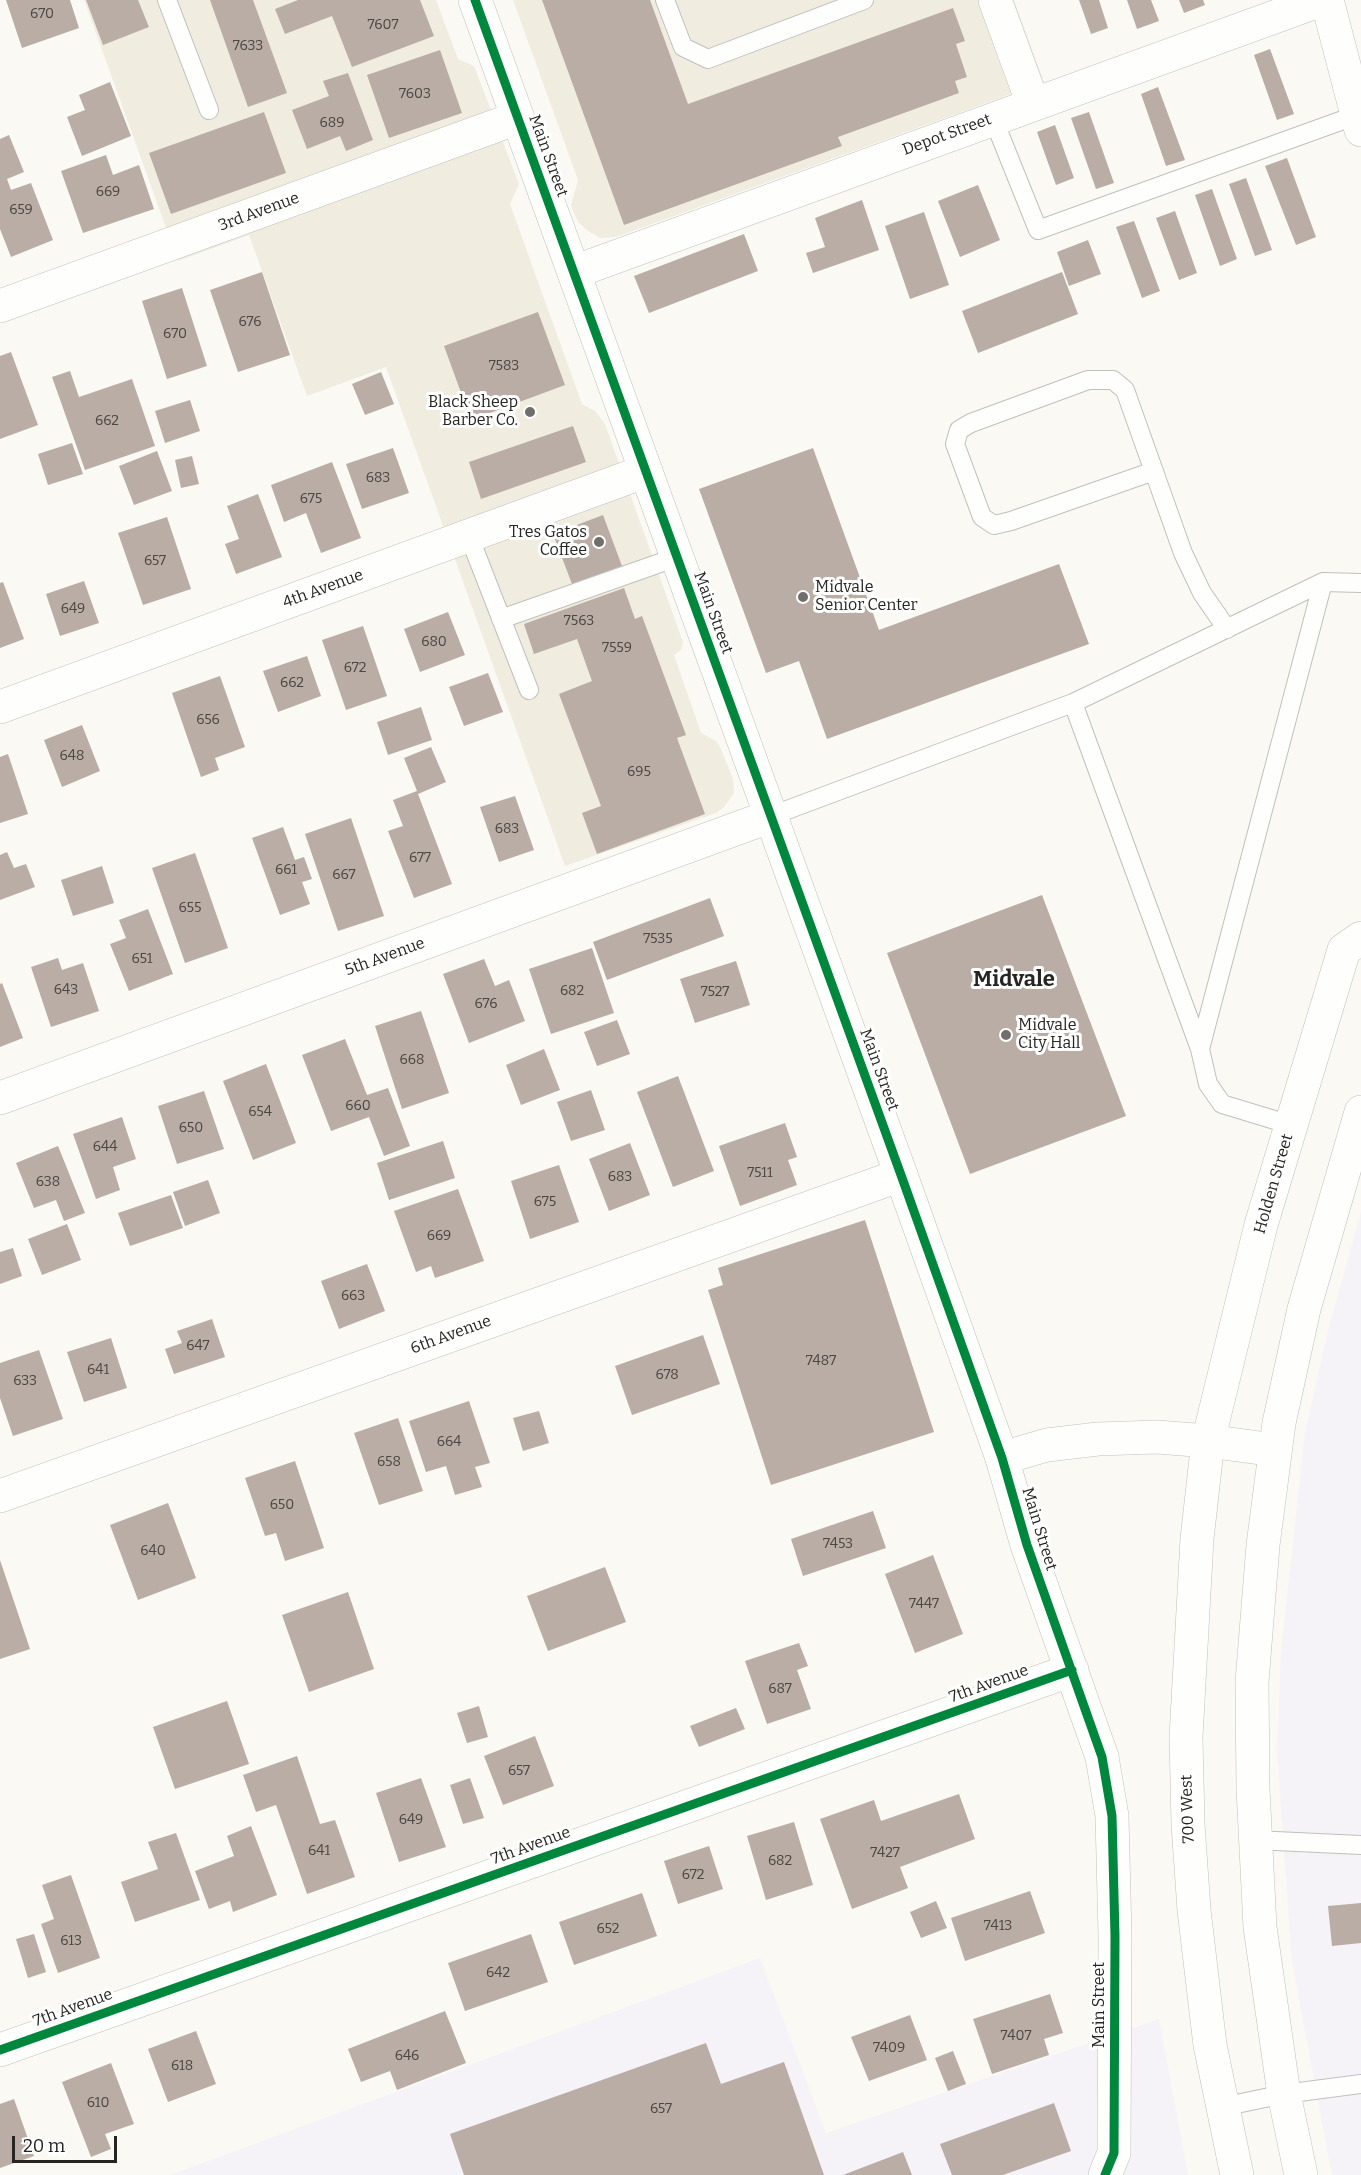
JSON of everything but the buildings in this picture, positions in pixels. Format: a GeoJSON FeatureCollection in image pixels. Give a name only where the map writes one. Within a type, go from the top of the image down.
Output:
{"type":"FeatureCollection","features":[{"type":"Feature","properties":{"kind":"street","name":"Main Street"},"geometry":{"type":"LineString","coordinates":[[475,0],[1002,1458],[1027,1545],[1102,1757],[1112,1816],[1115,1935],[1114,2153],[1105,2175]]}},
{"type":"Feature","properties":{"kind":"street"},"geometry":{"type":"LineString","coordinates":[[995,0],[1034,104]]}},
{"type":"Feature","properties":{"kind":"street","name":"Depot Street"},"geometry":{"type":"LineString","coordinates":[[574,272],[1321,0]]}},
{"type":"Feature","properties":{"kind":"street"},"geometry":{"type":"LineString","coordinates":[[1327,0],[1359,122]]}},
{"type":"Feature","properties":{"kind":"street","name":"3rd Avenue"},"geometry":{"type":"LineString","coordinates":[[0,306],[518,118]]}},
{"type":"Feature","properties":{"kind":"street","name":"4th Avenue"},"geometry":{"type":"LineString","coordinates":[[0,707],[646,471]]}},
{"type":"Feature","properties":{"kind":"street","name":"5th Avenue"},"geometry":{"type":"LineString","coordinates":[[0,1098],[771,816]]}},
{"type":"Feature","properties":{"kind":"street","name":"Holden Street"},"geometry":{"type":"LineString","coordinates":[[1208,1441],[1261,1225],[1344,950],[1361,938]]}},
{"type":"Feature","properties":{"kind":"street"},"geometry":{"type":"LineString","coordinates":[[1301,2175],[1284,2094],[1260,1927],[1254,1840],[1252,1682],[1263,1545],[1275,1450],[1304,1309],[1361,1112]]}},
{"type":"Feature","properties":{"kind":"street","name":"6th Avenue"},"geometry":{"type":"LineString","coordinates":[[0,1496],[901,1175]]}},
{"type":"Feature","properties":{"kind":"street"},"geometry":{"type":"LineString","coordinates":[[1002,1458],[1047,1445],[1098,1439],[1156,1437],[1275,1450]]}},
{"type":"Feature","properties":{"kind":"street","name":"700 West"},"geometry":{"type":"LineString","coordinates":[[1208,1441],[1197,1539],[1186,1737],[1188,1824],[1194,1910],[1210,2045],[1237,2175]]}},
{"type":"Feature","properties":{"kind":"street","name":"7th Avenue"},"geometry":{"type":"LineString","coordinates":[[0,2050],[1072,1670]]}},
{"type":"Feature","properties":{"kind":"lane"},"geometry":{"type":"LineString","coordinates":[[167,0],[209,110]]}},
{"type":"Feature","properties":{"kind":"lane"},"geometry":{"type":"LineString","coordinates":[[664,0],[683,47],[708,58],[864,0]]}},
{"type":"Feature","properties":{"kind":"lane"},"geometry":{"type":"LineString","coordinates":[[993,118],[1038,230],[1359,122]]}},
{"type":"Feature","properties":{"kind":"lane"},"geometry":{"type":"LineString","coordinates":[[1154,471],[994,525],[982,518],[955,444],[959,430],[971,423],[1088,380],[1113,380],[1125,390],[1188,563],[1202,593],[1227,629]]}},
{"type":"Feature","properties":{"kind":"lane"},"geometry":{"type":"LineString","coordinates":[[469,536],[529,690]]}},
{"type":"Feature","properties":{"kind":"lane"},"geometry":{"type":"LineString","coordinates":[[501,619],[677,557]]}},
{"type":"Feature","properties":{"kind":"lane"},"geometry":{"type":"LineString","coordinates":[[1200,1049],[1323,582]]}},
{"type":"Feature","properties":{"kind":"lane"},"geometry":{"type":"LineString","coordinates":[[771,816],[1073,703],[1323,582],[1361,583]]}},
{"type":"Feature","properties":{"kind":"lane"},"geometry":{"type":"LineString","coordinates":[[1073,703],[1200,1049],[1208,1084],[1222,1104],[1291,1125]]}},
{"type":"Feature","properties":{"kind":"lane"},"geometry":{"type":"LineString","coordinates":[[1254,1840],[1361,1845]]}},
{"type":"Feature","properties":{"kind":"lane"},"geometry":{"type":"LineString","coordinates":[[1222,2107],[1284,2094],[1361,2084]]}},
{"type":"Feature","properties":{"kind":"shaded area"},"geometry":{"type":"Polygon","coordinates":[[[84,0],[436,0],[458,59],[474,66],[519,184],[510,204],[582,404],[595,411],[605,424],[683,642],[681,650],[674,655],[701,733],[716,741],[733,779],[734,793],[724,807],[716,813],[565,866],[386,367],[307,396],[249,235],[178,261],[84,0]]]}},
{"type":"Feature","properties":{"kind":"shaded area"},"geometry":{"type":"Polygon","coordinates":[[[513,0],[1014,0],[1044,82],[616,237],[600,238],[579,223],[574,214],[571,205],[578,180],[513,0]]]}},
{"type":"Feature","properties":{"kind":"shaded area"},"geometry":{"type":"Polygon","coordinates":[[[1361,1212],[1361,2175],[1332,2175],[1292,1962],[1277,1752],[1281,1652],[1305,1433],[1328,1331],[1361,1212]]]}},
{"type":"Feature","properties":{"kind":"shaded area"},"geometry":{"type":"Polygon","coordinates":[[[760,1958],[826,2133],[1159,2019],[1188,2175],[170,2175],[760,1958]]]}},
{"type":"Feature","properties":{"kind":"cycle path"},"geometry":{"type":"LineString","coordinates":[[475,0],[1002,1458],[1027,1545],[1102,1757],[1112,1816],[1115,1936],[1114,2153],[1105,2175]]}},
{"type":"Feature","properties":{"kind":"cycle path"},"geometry":{"type":"LineString","coordinates":[[0,2050],[1072,1670]]}},
{"type":"Feature","properties":{"kind":"place","name":"Black Sheep Barber Co."},"geometry":{"type":"Point","coordinates":[530,412]}},
{"type":"Feature","properties":{"kind":"place","name":"Tres Gatos Coffee"},"geometry":{"type":"Point","coordinates":[599,542]}},
{"type":"Feature","properties":{"kind":"place","name":"Midvale Senior Center"},"geometry":{"type":"Point","coordinates":[803,597]}},
{"type":"Feature","properties":{"kind":"place","name":"Midvale City Hall"},"geometry":{"type":"Point","coordinates":[1006,1035]}},
{"type":"Feature","properties":{"kind":"district","name":"Midvale"},"geometry":{"type":"Point","coordinates":[1014,980]}}]}
